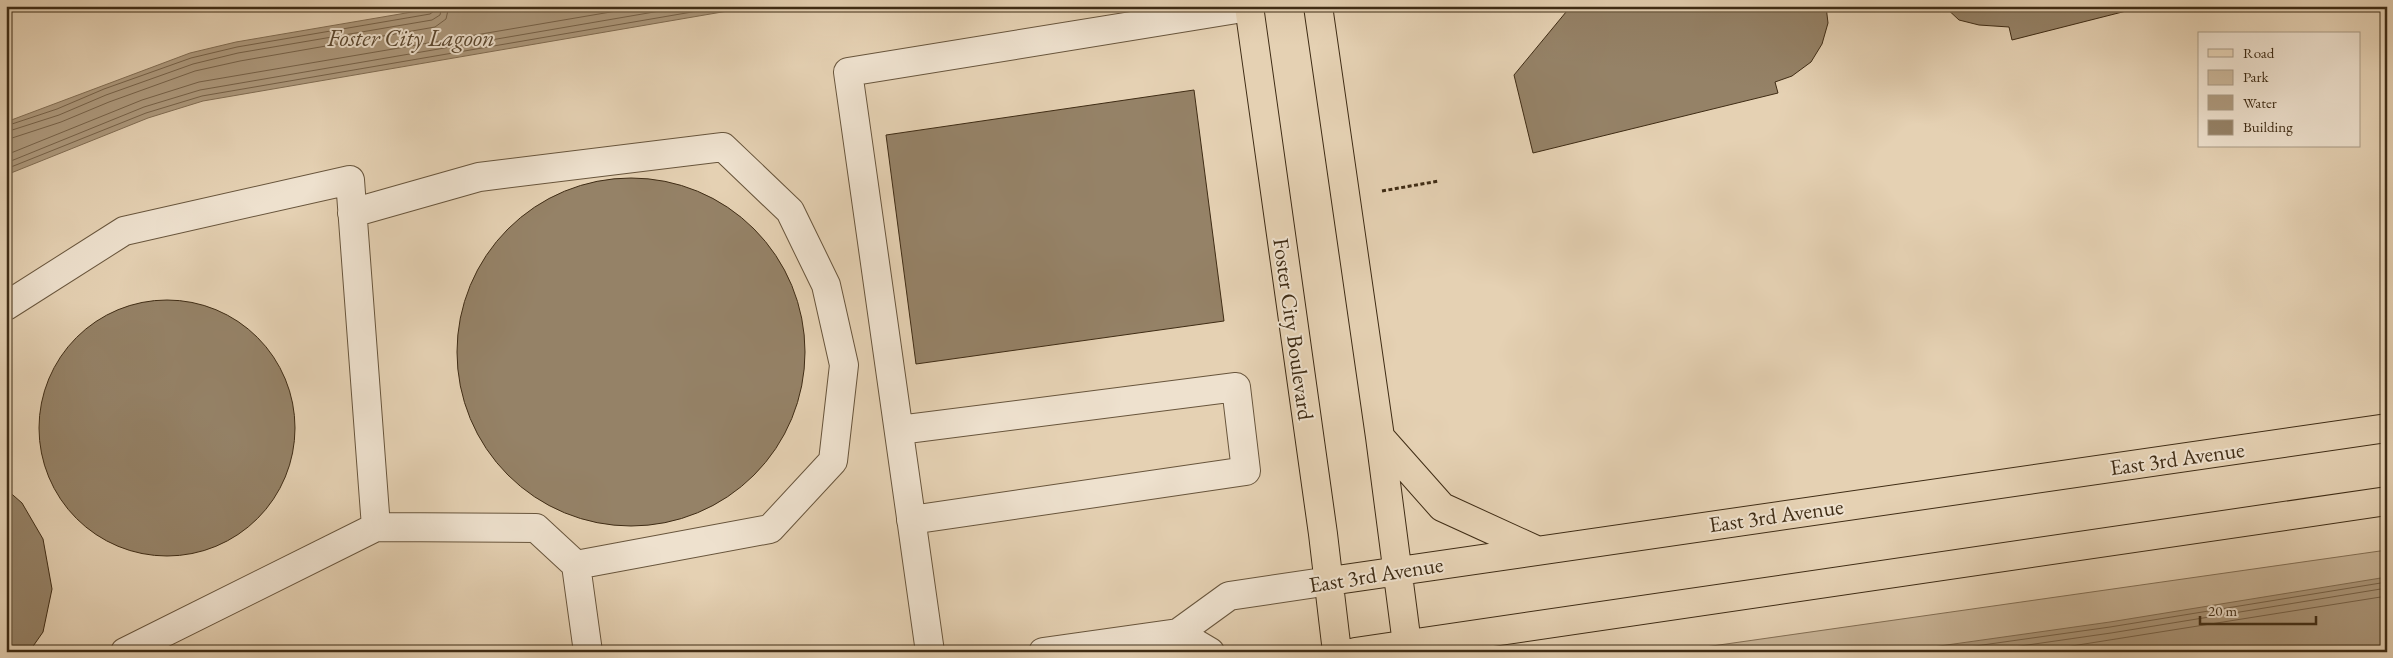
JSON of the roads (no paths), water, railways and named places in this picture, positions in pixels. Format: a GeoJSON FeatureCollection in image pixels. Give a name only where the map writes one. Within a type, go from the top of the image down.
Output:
{"type":"FeatureCollection","features":[{"type":"Feature","properties":{"kind":"main road"},"geometry":{"type":"LineString","coordinates":[[1318,6],[1380,436],[1407,644]]}},
{"type":"Feature","properties":{"kind":"main road","name":"Foster City Boulevard"},"geometry":{"type":"LineString","coordinates":[[1249,7],[1330,581],[1337,652]]}},
{"type":"Feature","properties":{"kind":"main road","name":"East 3rd Avenue"},"geometry":{"type":"LineString","coordinates":[[1330,581],[2387,428]]}},
{"type":"Feature","properties":{"kind":"main road"},"geometry":{"type":"LineString","coordinates":[[1380,436],[1442,507],[1536,550]]}},
{"type":"Feature","properties":{"kind":"main road"},"geometry":{"type":"LineString","coordinates":[[1355,652],[2387,501]]}},
{"type":"Feature","properties":{"kind":"street"},"geometry":{"type":"LineString","coordinates":[[930,652],[848,72],[1249,7]]}},
{"type":"Feature","properties":{"kind":"street"},"geometry":{"type":"LineString","coordinates":[[352,213],[479,178],[723,147],[790,211],[826,285],[844,365],[833,461],[770,529],[576,565]]}},
{"type":"Feature","properties":{"kind":"street"},"geometry":{"type":"LineString","coordinates":[[6,306],[124,231],[350,180],[376,527]]}},
{"type":"Feature","properties":{"kind":"street"},"geometry":{"type":"LineString","coordinates":[[899,430],[1236,387],[1246,471],[911,520]]}},
{"type":"Feature","properties":{"kind":"street"},"geometry":{"type":"LineString","coordinates":[[125,652],[376,527],[536,528],[576,565],[588,652]]}},
{"type":"Feature","properties":{"kind":"street","name":"East 3rd Avenue"},"geometry":{"type":"LineString","coordinates":[[1043,652],[1178,633],[1230,596],[1330,581]]}},
{"type":"Feature","properties":{"kind":"street"},"geometry":{"type":"LineString","coordinates":[[1178,633],[1210,652]]}},
{"type":"Feature","properties":{"kind":"water","name":"Foster City Lagoon"},"geometry":{"type":"Polygon","coordinates":[[[447,6],[757,6],[203,101],[148,118],[6,175],[6,122],[190,53],[236,42],[447,6]]]}},
{"type":"Feature","properties":{"kind":"water"},"geometry":{"type":"Polygon","coordinates":[[[2387,577],[2387,652],[1897,652],[2110,622],[2387,577]]]}}]}
